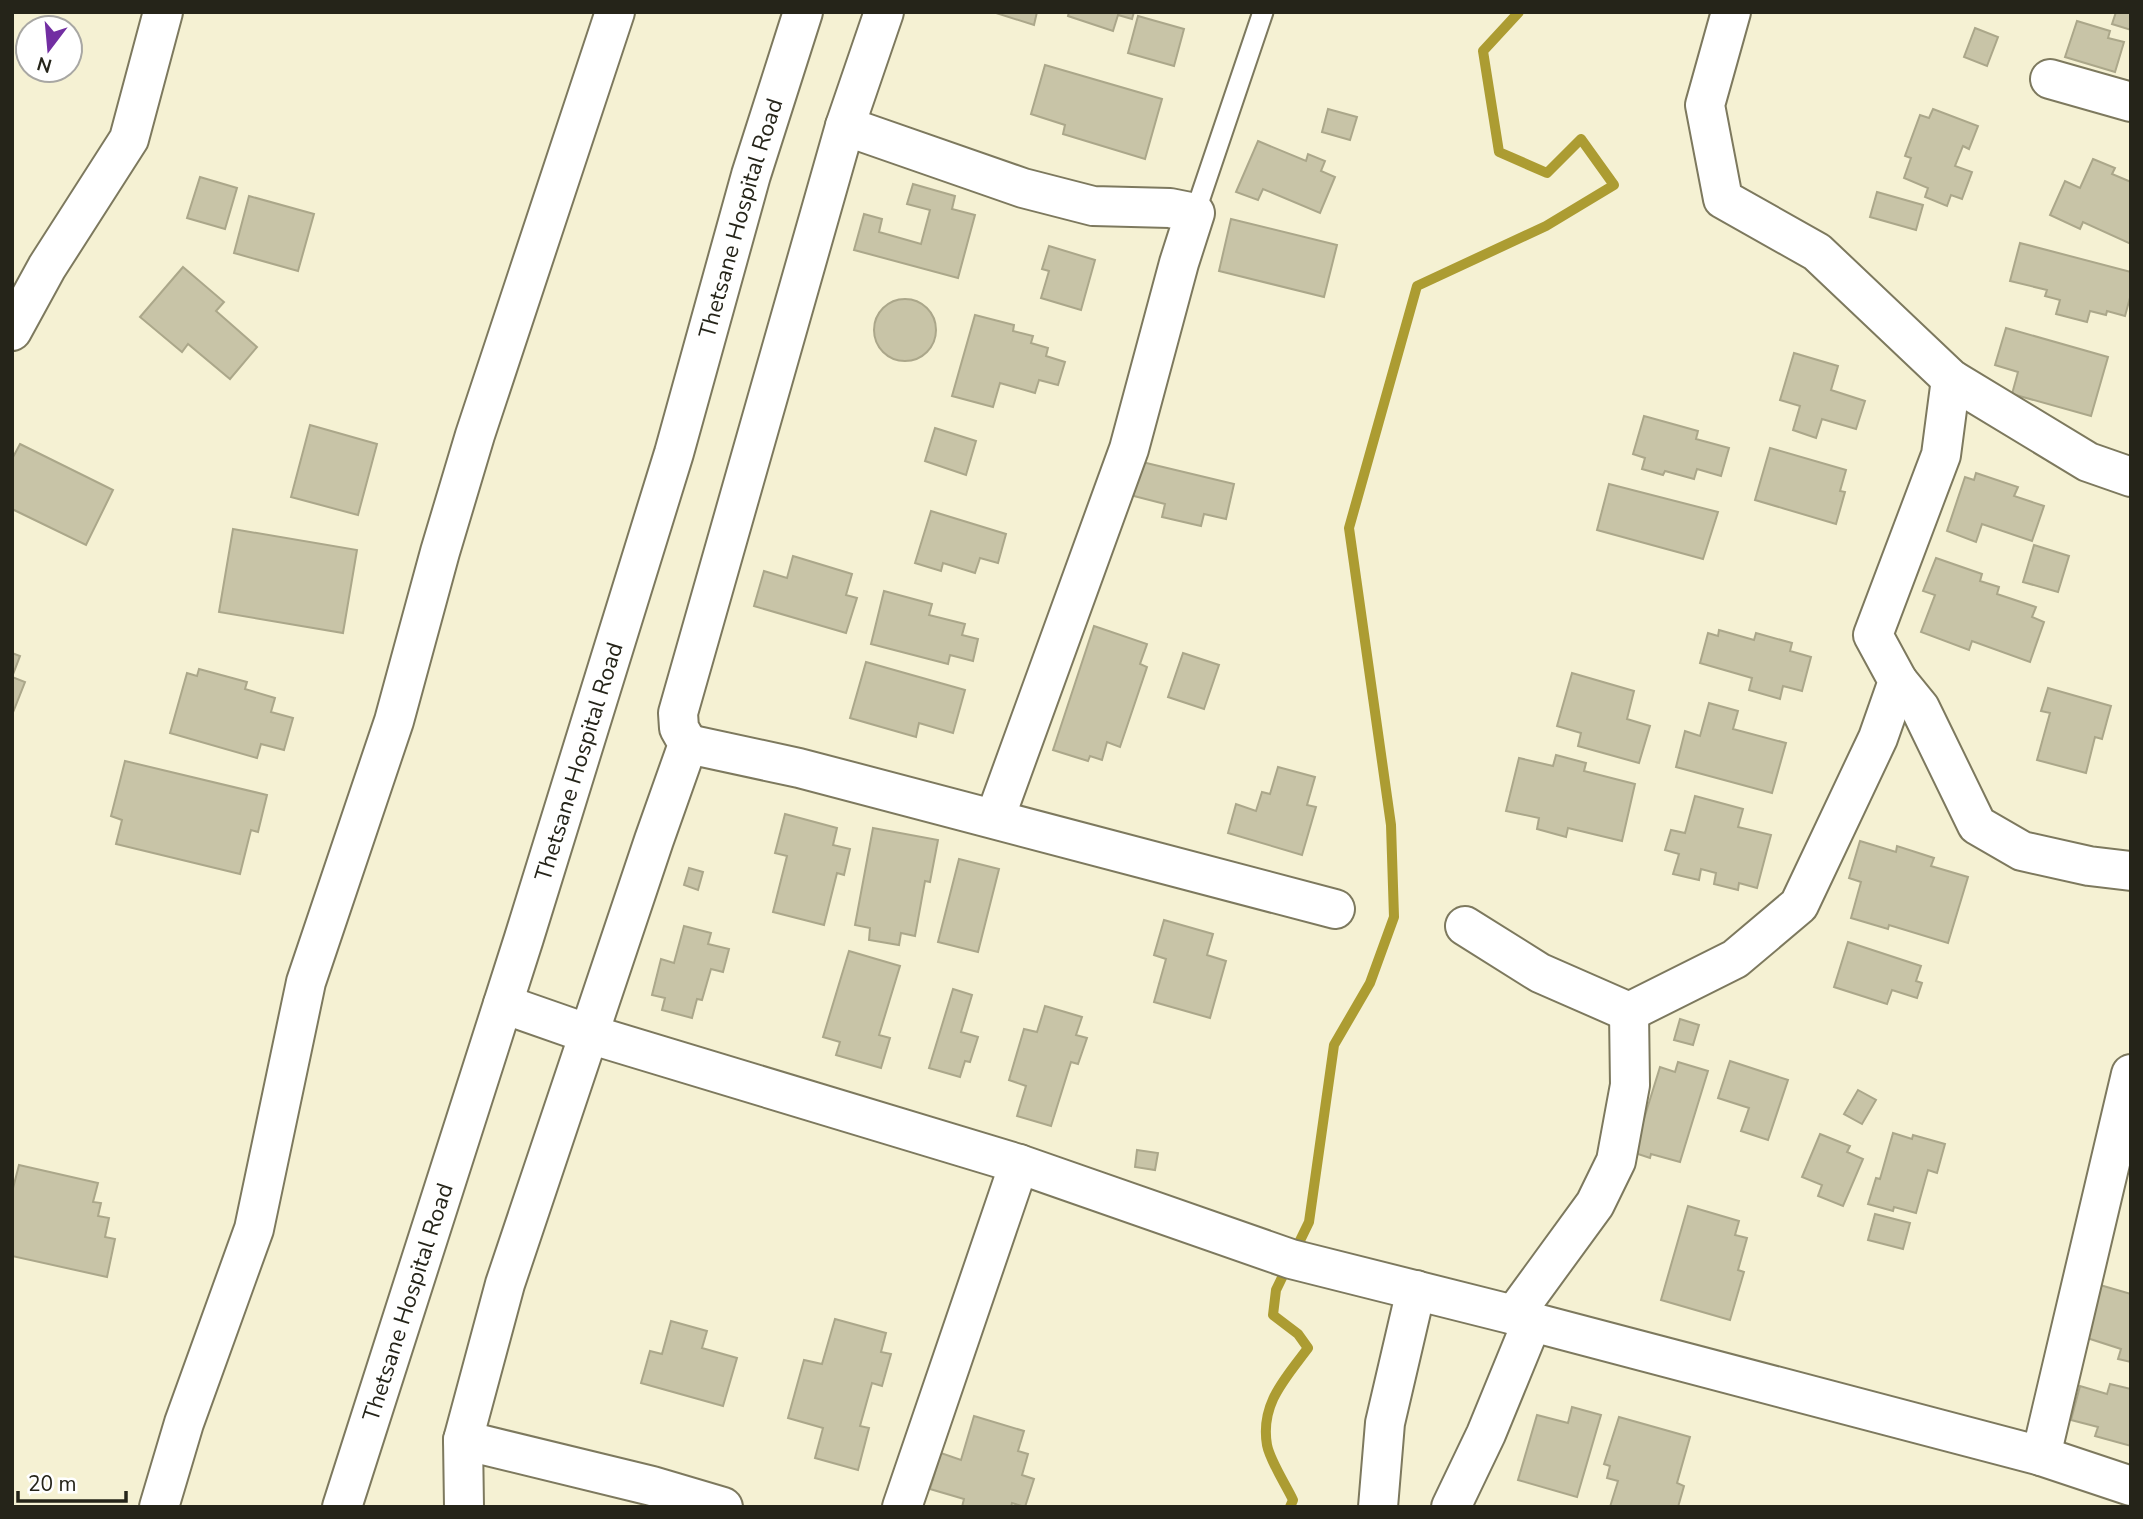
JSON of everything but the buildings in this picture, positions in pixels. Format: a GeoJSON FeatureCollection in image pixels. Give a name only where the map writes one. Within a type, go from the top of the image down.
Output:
{"type":"FeatureCollection","features":[{"type":"Feature","properties":{"kind":"street"},"geometry":{"type":"LineString","coordinates":[[12,331],[47,267],[129,139],[163,12]]}},
{"type":"Feature","properties":{"kind":"street"},"geometry":{"type":"LineString","coordinates":[[159,1507],[184,1423],[254,1229],[306,982],[394,721],[475,435],[615,12]]}},
{"type":"Feature","properties":{"kind":"street","name":"Thetsane Hospital Road"},"geometry":{"type":"LineString","coordinates":[[342,1507],[503,1003],[674,453],[751,175],[803,12]]}},
{"type":"Feature","properties":{"kind":"street"},"geometry":{"type":"LineString","coordinates":[[464,1507],[463,1440],[505,1284],[688,744],[679,728],[678,713],[845,126],[884,12]]}},
{"type":"Feature","properties":{"kind":"street"},"geometry":{"type":"LineString","coordinates":[[1731,12],[1705,105],[1723,200],[1817,252],[1951,379],[2088,462],[2131,477]]}},
{"type":"Feature","properties":{"kind":"street"},"geometry":{"type":"LineString","coordinates":[[2050,79],[2131,102]]}},
{"type":"Feature","properties":{"kind":"street"},"geometry":{"type":"LineString","coordinates":[[845,126],[1023,188],[1093,206],[1170,208],[1195,214],[1179,262],[1129,449],[995,818]]}},
{"type":"Feature","properties":{"kind":"street"},"geometry":{"type":"LineString","coordinates":[[1951,379],[1941,455],[1873,635],[1898,681],[1920,708],[1977,825],[2022,851],[2090,866],[2131,871]]}},
{"type":"Feature","properties":{"kind":"street"},"geometry":{"type":"LineString","coordinates":[[1465,926],[1539,973],[1629,1012],[1735,959],[1799,905],[1878,738],[1898,681]]}},
{"type":"Feature","properties":{"kind":"street"},"geometry":{"type":"LineString","coordinates":[[688,744],[799,768],[1335,909]]}},
{"type":"Feature","properties":{"kind":"street"},"geometry":{"type":"LineString","coordinates":[[503,1003],[589,1034],[1019,1164],[1291,1259],[2041,1456],[2131,1486]]}},
{"type":"Feature","properties":{"kind":"street"},"geometry":{"type":"LineString","coordinates":[[1451,1507],[1486,1434],[1523,1319],[1595,1204],[1616,1161],[1630,1085],[1629,1012]]}},
{"type":"Feature","properties":{"kind":"street"},"geometry":{"type":"LineString","coordinates":[[2041,1456],[2131,1074]]}},
{"type":"Feature","properties":{"kind":"street"},"geometry":{"type":"LineString","coordinates":[[902,1507],[1019,1164]]}},
{"type":"Feature","properties":{"kind":"street"},"geometry":{"type":"LineString","coordinates":[[1378,1507],[1385,1423],[1416,1290]]}},
{"type":"Feature","properties":{"kind":"street"},"geometry":{"type":"LineString","coordinates":[[463,1440],[652,1486],[723,1507]]}},
{"type":"Feature","properties":{"kind":"lane"},"geometry":{"type":"LineString","coordinates":[[1195,214],[1263,12]]}},
{"type":"Feature","properties":{"kind":"waterway"},"geometry":{"type":"LineString","coordinates":[[1290,1507],[1293,1500],[1267,1445],[1267,1417],[1276,1393],[1308,1348],[1298,1334],[1273,1315],[1276,1290],[1309,1222],[1334,1045],[1370,983],[1394,917],[1391,825],[1349,528],[1417,286],[1546,226],[1614,185],[1581,139],[1547,173],[1499,152],[1483,51],[1519,12]]}}]}
